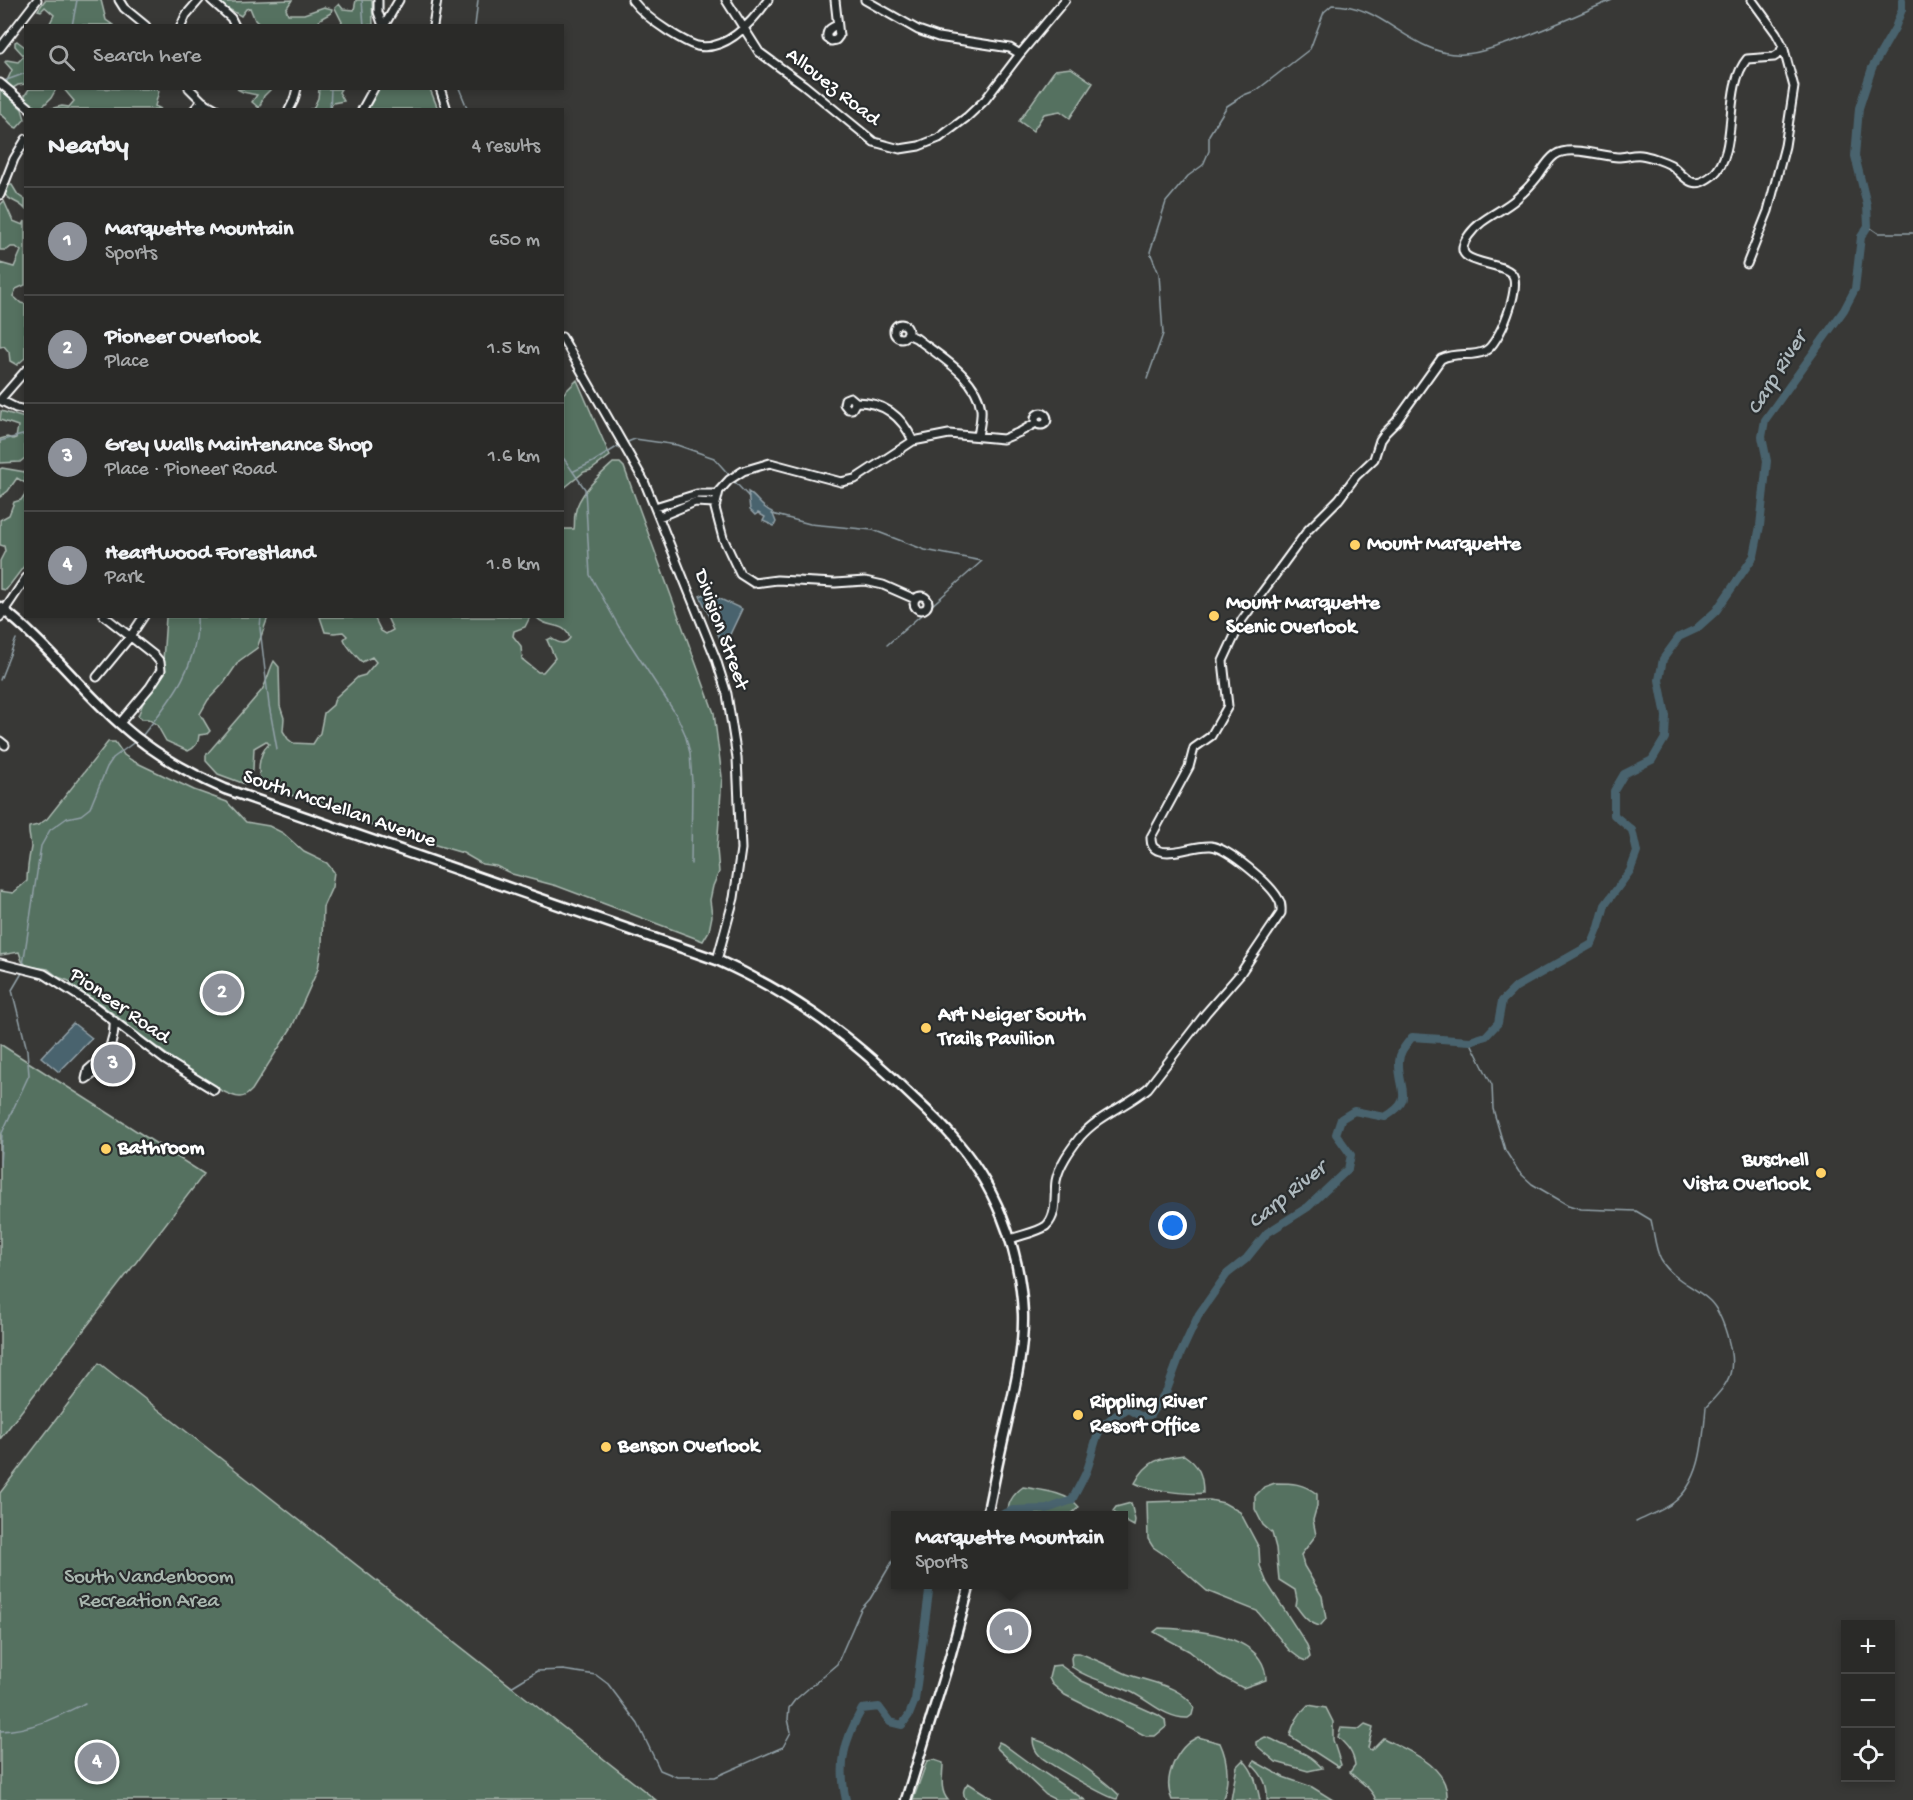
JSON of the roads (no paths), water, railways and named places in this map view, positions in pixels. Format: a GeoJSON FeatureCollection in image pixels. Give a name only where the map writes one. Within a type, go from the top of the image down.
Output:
{"type":"FeatureCollection","features":[{"type":"Feature","properties":{"kind":"main road","name":"South McClellan Avenue"},"geometry":{"type":"LineString","coordinates":[[1,611],[46,647],[120,723],[160,756],[186,771],[225,789],[717,960],[760,980],[813,1012],[863,1051],[948,1132],[978,1170],[999,1208],[1011,1239],[1022,1296],[1021,1350],[988,1511]]}},
{"type":"Feature","properties":{"kind":"main road"},"geometry":{"type":"LineString","coordinates":[[906,1800],[969,1589]]}},
{"type":"Feature","properties":{"kind":"street"},"geometry":{"type":"LineString","coordinates":[[0,48],[37,0]]}},
{"type":"Feature","properties":{"kind":"street"},"geometry":{"type":"LineString","coordinates":[[119,0],[124,8],[144,24]]}},
{"type":"Feature","properties":{"kind":"street"},"geometry":{"type":"LineString","coordinates":[[182,24],[186,15],[199,0]]}},
{"type":"Feature","properties":{"kind":"street"},"geometry":{"type":"LineString","coordinates":[[211,0],[231,18],[234,24]]}},
{"type":"Feature","properties":{"kind":"street"},"geometry":{"type":"LineString","coordinates":[[378,0],[378,12],[382,24]]}},
{"type":"Feature","properties":{"kind":"street"},"geometry":{"type":"LineString","coordinates":[[384,24],[399,0]]}},
{"type":"Feature","properties":{"kind":"street"},"geometry":{"type":"LineString","coordinates":[[434,24],[437,0]]}},
{"type":"Feature","properties":{"kind":"street"},"geometry":{"type":"LineString","coordinates":[[632,0],[651,20],[690,44],[708,47],[717,45],[744,28],[768,0]]}},
{"type":"Feature","properties":{"kind":"street","name":"Allouez Road"},"geometry":{"type":"LineString","coordinates":[[726,0],[759,52],[874,142],[900,149],[919,146],[939,138],[967,117],[985,100],[1065,0]]}},
{"type":"Feature","properties":{"kind":"street"},"geometry":{"type":"LineString","coordinates":[[836,0],[837,25]]}},
{"type":"Feature","properties":{"kind":"street"},"geometry":{"type":"LineString","coordinates":[[865,0],[875,2],[918,30],[938,38],[1010,48],[1020,54]]}},
{"type":"Feature","properties":{"kind":"street"},"geometry":{"type":"LineString","coordinates":[[1747,264],[1768,211],[1791,114],[1794,87],[1783,46],[1752,0]]}},
{"type":"Feature","properties":{"kind":"street"},"geometry":{"type":"LineString","coordinates":[[1011,1239],[1045,1226],[1052,1217],[1056,1182],[1066,1157],[1092,1125],[1148,1088],[1206,1013],[1240,975],[1281,913],[1282,905],[1273,891],[1227,851],[1212,846],[1158,850],[1151,845],[1151,837],[1189,767],[1194,748],[1211,736],[1228,706],[1223,661],[1242,620],[1308,530],[1374,459],[1385,433],[1396,422],[1441,359],[1451,354],[1474,354],[1486,351],[1495,343],[1513,296],[1515,281],[1511,274],[1503,268],[1467,257],[1463,252],[1463,245],[1469,235],[1486,218],[1514,201],[1555,155],[1562,152],[1572,151],[1618,157],[1641,155],[1670,165],[1693,183],[1701,183],[1714,173],[1723,159],[1735,85],[1741,66],[1747,59],[1774,57],[1780,53],[1783,46]]}},
{"type":"Feature","properties":{"kind":"street"},"geometry":{"type":"LineString","coordinates":[[0,83],[30,108]]}},
{"type":"Feature","properties":{"kind":"street"},"geometry":{"type":"LineString","coordinates":[[191,90],[202,101],[214,108]]}},
{"type":"Feature","properties":{"kind":"street"},"geometry":{"type":"LineString","coordinates":[[290,108],[296,90]]}},
{"type":"Feature","properties":{"kind":"street"},"geometry":{"type":"LineString","coordinates":[[363,108],[373,90]]}},
{"type":"Feature","properties":{"kind":"street"},"geometry":{"type":"LineString","coordinates":[[441,90],[446,108]]}},
{"type":"Feature","properties":{"kind":"street"},"geometry":{"type":"LineString","coordinates":[[196,108],[202,101]]}},
{"type":"Feature","properties":{"kind":"street"},"geometry":{"type":"LineString","coordinates":[[0,195],[14,159],[24,142]]}},
{"type":"Feature","properties":{"kind":"street"},"geometry":{"type":"LineString","coordinates":[[907,334],[916,338],[950,365],[975,390],[981,409],[978,437]]}},
{"type":"Feature","properties":{"kind":"street","name":"Division Street"},"geometry":{"type":"LineString","coordinates":[[564,340],[641,473],[716,659],[727,694],[735,735],[741,849],[734,898],[717,960]]}},
{"type":"Feature","properties":{"kind":"street"},"geometry":{"type":"LineString","coordinates":[[24,372],[0,400],[24,410]]}},
{"type":"Feature","properties":{"kind":"street"},"geometry":{"type":"LineString","coordinates":[[856,402],[869,402],[886,408],[907,426],[913,441]]}},
{"type":"Feature","properties":{"kind":"street"},"geometry":{"type":"LineString","coordinates":[[915,599],[883,585],[865,581],[835,583],[777,580],[754,584],[740,574],[723,538],[715,503],[717,494],[729,480],[743,471],[770,463],[841,482],[855,479],[913,441],[949,434],[1003,439],[1036,423]]}},
{"type":"Feature","properties":{"kind":"street"},"geometry":{"type":"LineString","coordinates":[[655,507],[697,494],[717,494]]}},
{"type":"Feature","properties":{"kind":"street"},"geometry":{"type":"LineString","coordinates":[[659,516],[694,502],[715,503]]}},
{"type":"Feature","properties":{"kind":"street"},"geometry":{"type":"LineString","coordinates":[[1,611],[24,581]]}},
{"type":"Feature","properties":{"kind":"street"},"geometry":{"type":"LineString","coordinates":[[106,618],[160,662],[161,670],[150,687],[120,723]]}},
{"type":"Feature","properties":{"kind":"street"},"geometry":{"type":"LineString","coordinates":[[97,677],[143,618]]}},
{"type":"Feature","properties":{"kind":"street","name":"Pioneer Road"},"geometry":{"type":"LineString","coordinates":[[0,963],[44,974],[114,1021],[165,1060],[214,1090]]}},
{"type":"Feature","properties":{"kind":"street"},"geometry":{"type":"LineString","coordinates":[[99,1064],[108,1054],[113,1041],[114,1021]]}},
{"type":"Feature","properties":{"kind":"water"},"geometry":{"type":"Polygon","coordinates":[[[748,492],[772,512],[776,522],[774,526],[763,521],[765,517],[758,513],[755,515],[750,510],[748,492]]]}},
{"type":"Feature","properties":{"kind":"water"},"geometry":{"type":"Polygon","coordinates":[[[707,593],[742,609],[724,647],[700,596],[707,593]]]}},
{"type":"Feature","properties":{"kind":"water"},"geometry":{"type":"Polygon","coordinates":[[[73,1023],[92,1038],[59,1072],[41,1057],[73,1023]]]}},
{"type":"Feature","properties":{"kind":"waterway"},"geometry":{"type":"LineString","coordinates":[[72,24],[77,0]]}},
{"type":"Feature","properties":{"kind":"waterway"},"geometry":{"type":"LineString","coordinates":[[362,0],[364,24]]}},
{"type":"Feature","properties":{"kind":"waterway"},"geometry":{"type":"LineString","coordinates":[[475,24],[478,0]]}},
{"type":"Feature","properties":{"kind":"waterway"},"geometry":{"type":"LineString","coordinates":[[1147,379],[1163,334],[1159,274],[1150,252],[1166,202],[1188,176],[1203,165],[1209,151],[1209,135],[1227,106],[1257,90],[1310,49],[1324,12],[1332,5],[1347,6],[1372,14],[1428,47],[1446,53],[1469,54],[1545,29],[1612,0]]}},
{"type":"Feature","properties":{"kind":"waterway","name":"Carp River"},"geometry":{"type":"LineString","coordinates":[[1011,1511],[1047,1509],[1072,1500],[1087,1470],[1095,1441],[1102,1427],[1116,1415],[1128,1409],[1140,1416],[1150,1415],[1167,1390],[1199,1314],[1227,1274],[1246,1259],[1267,1233],[1308,1207],[1348,1169],[1351,1155],[1336,1134],[1341,1119],[1354,1111],[1385,1117],[1400,1105],[1403,1093],[1399,1058],[1412,1037],[1470,1041],[1486,1036],[1498,1023],[1502,1001],[1516,987],[1592,944],[1605,905],[1630,871],[1637,852],[1632,830],[1614,815],[1614,791],[1624,774],[1652,760],[1665,738],[1666,716],[1659,680],[1663,659],[1679,637],[1696,629],[1716,611],[1754,556],[1760,526],[1767,461],[1762,437],[1765,420],[1844,310],[1855,289],[1861,237],[1868,226],[1867,205],[1855,156],[1859,108],[1872,68],[1895,28],[1902,9],[1902,0]]}},
{"type":"Feature","properties":{"kind":"waterway"},"geometry":{"type":"LineString","coordinates":[[4,81],[24,74]]}},
{"type":"Feature","properties":{"kind":"waterway"},"geometry":{"type":"LineString","coordinates":[[330,108],[331,90]]}},
{"type":"Feature","properties":{"kind":"waterway"},"geometry":{"type":"LineString","coordinates":[[460,90],[467,108]]}},
{"type":"Feature","properties":{"kind":"waterway"},"geometry":{"type":"LineString","coordinates":[[1868,226],[1878,233],[1913,233]]}},
{"type":"Feature","properties":{"kind":"waterway"},"geometry":{"type":"LineString","coordinates":[[0,441],[24,435]]}},
{"type":"Feature","properties":{"kind":"waterway"},"geometry":{"type":"LineString","coordinates":[[625,443],[635,439],[677,445],[714,458],[731,477]]}},
{"type":"Feature","properties":{"kind":"waterway"},"geometry":{"type":"LineString","coordinates":[[574,471],[620,445]]}},
{"type":"Feature","properties":{"kind":"waterway"},"geometry":{"type":"LineString","coordinates":[[564,459],[585,489],[590,575],[619,627],[677,716],[685,734],[690,753],[692,783],[691,864]]}},
{"type":"Feature","properties":{"kind":"waterway"},"geometry":{"type":"LineString","coordinates":[[734,481],[749,497]]}},
{"type":"Feature","properties":{"kind":"waterway"},"geometry":{"type":"LineString","coordinates":[[772,514],[810,524],[873,530],[925,550],[982,561],[887,645]]}},
{"type":"Feature","properties":{"kind":"waterway"},"geometry":{"type":"LineString","coordinates":[[142,736],[172,696],[188,666],[194,650],[197,618]]}},
{"type":"Feature","properties":{"kind":"waterway"},"geometry":{"type":"LineString","coordinates":[[261,618],[269,705],[277,749]]}},
{"type":"Feature","properties":{"kind":"waterway"},"geometry":{"type":"LineString","coordinates":[[0,680],[16,639]]}},
{"type":"Feature","properties":{"kind":"waterway"},"geometry":{"type":"LineString","coordinates":[[23,965],[41,846],[50,830],[67,818],[81,815],[90,808],[113,758],[136,741]]}},
{"type":"Feature","properties":{"kind":"waterway"},"geometry":{"type":"LineString","coordinates":[[0,1165],[2,1133],[29,1075],[27,1050],[12,990],[22,973]]}},
{"type":"Feature","properties":{"kind":"waterway"},"geometry":{"type":"LineString","coordinates":[[1470,1041],[1492,1085],[1493,1109],[1505,1150],[1519,1172],[1532,1184],[1568,1205],[1581,1209],[1636,1211],[1651,1220],[1661,1260],[1671,1273],[1710,1301],[1724,1325],[1730,1346],[1730,1374],[1723,1388],[1706,1407],[1702,1446],[1690,1483],[1673,1503],[1636,1522]]}},
{"type":"Feature","properties":{"kind":"waterway"},"geometry":{"type":"LineString","coordinates":[[511,1687],[537,1671],[563,1670],[596,1675],[608,1684],[638,1724],[660,1770],[677,1777],[715,1777],[783,1747],[791,1732],[788,1719],[789,1708],[795,1700],[837,1664],[861,1609],[870,1599],[891,1564]]}},
{"type":"Feature","properties":{"kind":"waterway","name":"Carp River"},"geometry":{"type":"LineString","coordinates":[[846,1800],[843,1775],[844,1753],[851,1731],[862,1709],[879,1707],[890,1722],[902,1725],[915,1700],[929,1589]]}},
{"type":"Feature","properties":{"kind":"waterway"},"geometry":{"type":"LineString","coordinates":[[0,1731],[34,1725],[85,1703]]}},
{"type":"Feature","properties":{"kind":"place","name":"Mount Marquette"},"geometry":{"type":"Point","coordinates":[1355,545]}},
{"type":"Feature","properties":{"kind":"place","name":"Mount Marquette Scenic Overlook"},"geometry":{"type":"Point","coordinates":[1214,616]}},
{"type":"Feature","properties":{"kind":"place","name":"Pioneer Overlook"},"geometry":{"type":"Point","coordinates":[222,993]}},
{"type":"Feature","properties":{"kind":"place","name":"Art Neiger South Trails Pavilion"},"geometry":{"type":"Point","coordinates":[926,1028]}},
{"type":"Feature","properties":{"kind":"place","name":"Grey Walls Maintenance Shop"},"geometry":{"type":"Point","coordinates":[113,1064]}},
{"type":"Feature","properties":{"kind":"place","name":"Bathroom"},"geometry":{"type":"Point","coordinates":[106,1149]}},
{"type":"Feature","properties":{"kind":"place","name":"Buschell Vista Overlook"},"geometry":{"type":"Point","coordinates":[1821,1173]}},
{"type":"Feature","properties":{"kind":"place","name":"Rippling River Resort Office"},"geometry":{"type":"Point","coordinates":[1078,1415]}},
{"type":"Feature","properties":{"kind":"place","name":"Benson Overlook"},"geometry":{"type":"Point","coordinates":[606,1447]}},
{"type":"Feature","properties":{"kind":"place","name":"Marquette Mountain"},"geometry":{"type":"Point","coordinates":[1009,1631]}},
{"type":"Feature","properties":{"kind":"place","name":"Heartwood Forestland"},"geometry":{"type":"Point","coordinates":[97,1762]}},
{"type":"Feature","properties":{"kind":"park label","name":"South Vandenboom Recreation Area"},"geometry":{"type":"Point","coordinates":[149,1590]}}]}
